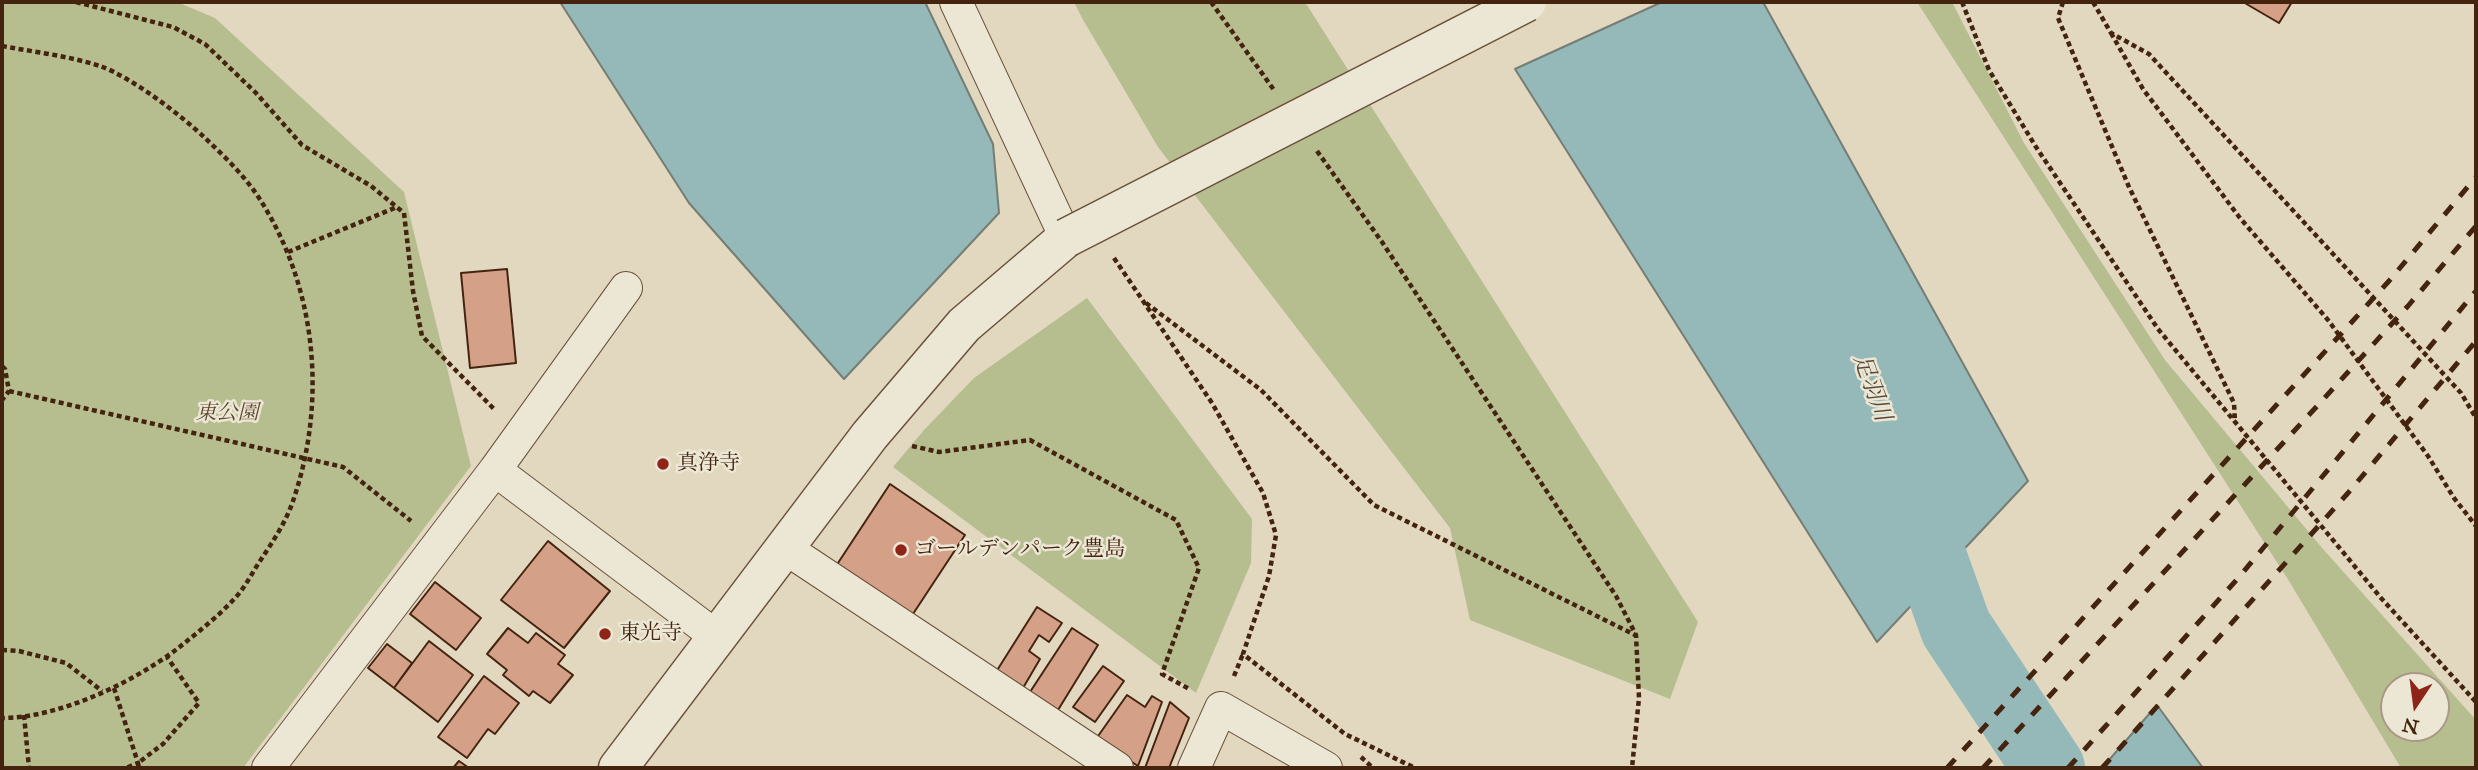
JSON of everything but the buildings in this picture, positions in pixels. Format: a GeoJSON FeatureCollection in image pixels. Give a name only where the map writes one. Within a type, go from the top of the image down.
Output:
{"type":"FeatureCollection","features":[{"type":"Feature","properties":{"kind":"street"},"geometry":{"type":"LineString","coordinates":[[956,2],[1066,238]]}},
{"type":"Feature","properties":{"kind":"street"},"geometry":{"type":"LineString","coordinates":[[618,768],[870,435],[964,325],[1066,238],[1527,2]]}},
{"type":"Feature","properties":{"kind":"street"},"geometry":{"type":"LineString","coordinates":[[268,768],[495,470],[626,288]]}},
{"type":"Feature","properties":{"kind":"street"},"geometry":{"type":"LineString","coordinates":[[495,470],[717,637]]}},
{"type":"Feature","properties":{"kind":"street"},"geometry":{"type":"LineString","coordinates":[[785,548],[1117,768]]}},
{"type":"Feature","properties":{"kind":"street"},"geometry":{"type":"LineString","coordinates":[[1194,768],[1221,708],[1326,768]]}},
{"type":"Feature","properties":{"kind":"path"},"geometry":{"type":"LineString","coordinates":[[76,2],[173,27],[205,44],[256,93],[302,145],[371,186],[397,207],[404,214],[413,291],[422,336],[520,435]]}},
{"type":"Feature","properties":{"kind":"path"},"geometry":{"type":"LineString","coordinates":[[1212,2],[1281,100]]}},
{"type":"Feature","properties":{"kind":"path"},"geometry":{"type":"LineString","coordinates":[[1962,2],[1989,70],[2036,147],[2158,329],[2381,598],[2476,702]]}},
{"type":"Feature","properties":{"kind":"path"},"geometry":{"type":"LineString","coordinates":[[2063,2],[2058,18],[2129,187],[2234,403],[2235,422]]}},
{"type":"Feature","properties":{"kind":"path"},"geometry":{"type":"LineString","coordinates":[[2093,2],[2143,89],[2240,218],[2328,320],[2476,526]]}},
{"type":"Feature","properties":{"kind":"path"},"geometry":{"type":"LineString","coordinates":[[2111,33],[2149,54],[2461,393],[2476,418]]}},
{"type":"Feature","properties":{"kind":"path"},"geometry":{"type":"LineString","coordinates":[[2,46],[102,67],[151,94],[195,128],[233,164],[261,200],[288,252],[304,298],[312,358],[313,408],[305,458],[293,503],[271,545],[238,595],[200,631],[166,657],[114,688],[65,706],[2,718]]}},
{"type":"Feature","properties":{"kind":"path"},"geometry":{"type":"LineString","coordinates":[[1312,144],[1382,242],[1616,596],[1636,635],[1639,698],[1632,768]]}},
{"type":"Feature","properties":{"kind":"path"},"geometry":{"type":"LineString","coordinates":[[288,252],[397,207]]}},
{"type":"Feature","properties":{"kind":"path"},"geometry":{"type":"LineString","coordinates":[[1108,248],[1212,403],[1263,493],[1276,535],[1269,576],[1243,654],[1345,734],[1415,768]]}},
{"type":"Feature","properties":{"kind":"path"},"geometry":{"type":"LineString","coordinates":[[1142,299],[1261,390],[1374,505],[1636,635]]}},
{"type":"Feature","properties":{"kind":"path"},"geometry":{"type":"LineString","coordinates":[[2,366],[9,391],[2,400]]}},
{"type":"Feature","properties":{"kind":"path"},"geometry":{"type":"LineString","coordinates":[[9,391],[343,467],[413,522]]}},
{"type":"Feature","properties":{"kind":"path"},"geometry":{"type":"LineString","coordinates":[[870,435],[939,452],[1030,440],[1176,520],[1199,568],[1162,674],[1221,708]]}},
{"type":"Feature","properties":{"kind":"path"},"geometry":{"type":"LineString","coordinates":[[2,650],[19,651],[66,663],[103,692]]}},
{"type":"Feature","properties":{"kind":"path"},"geometry":{"type":"LineString","coordinates":[[126,768],[139,766],[163,744],[199,703],[166,657]]}},
{"type":"Feature","properties":{"kind":"path"},"geometry":{"type":"LineString","coordinates":[[114,688],[139,766]]}},
{"type":"Feature","properties":{"kind":"path"},"geometry":{"type":"LineString","coordinates":[[24,715],[29,768]]}},
{"type":"Feature","properties":{"kind":"green space","name":"東公園"},"geometry":{"type":"Polygon","coordinates":[[[2,2],[177,2],[215,18],[404,192],[471,466],[243,768],[2,768],[2,2]]]}},
{"type":"Feature","properties":{"kind":"green space"},"geometry":{"type":"Polygon","coordinates":[[[1074,2],[1305,2],[1698,622],[1670,699],[1470,620],[1450,528],[1158,147],[1074,2]]]}},
{"type":"Feature","properties":{"kind":"green space"},"geometry":{"type":"Polygon","coordinates":[[[1917,2],[1952,2],[2024,143],[2165,360],[2323,549],[2433,672],[2380,672],[2380,733],[2289,581],[1917,2]]]}},
{"type":"Feature","properties":{"kind":"green space"},"geometry":{"type":"Polygon","coordinates":[[[1087,298],[1252,519],[1251,563],[1196,693],[893,467],[974,378],[1087,298]]]}},
{"type":"Feature","properties":{"kind":"green space"},"geometry":{"type":"Polygon","coordinates":[[[2450,691],[2476,720],[2476,768],[2401,768],[2385,742],[2450,742],[2450,691]]]}},
{"type":"Feature","properties":{"kind":"water"},"geometry":{"type":"Polygon","coordinates":[[[560,2],[925,2],[993,144],[999,213],[844,379],[689,203],[560,2]]]}},
{"type":"Feature","properties":{"kind":"water"},"geometry":{"type":"Polygon","coordinates":[[[1662,2],[1763,2],[2028,481],[1877,642],[1515,69],[1662,2]]]}},
{"type":"Feature","properties":{"kind":"water"},"geometry":{"type":"Polygon","coordinates":[[[2157,705],[2203,768],[2102,768],[2157,705]]]}},
{"type":"Feature","properties":{"kind":"waterway","name":"足羽川"},"geometry":{"type":"LineString","coordinates":[[1905,485],[1956,628],[2049,768]]}},
{"type":"Feature","properties":{"kind":"railway"},"geometry":{"type":"LineString","coordinates":[[1947,768],[2389,281],[2476,177]]}},
{"type":"Feature","properties":{"kind":"railway"},"geometry":{"type":"LineString","coordinates":[[1983,768],[2319,404],[2476,226]]}},
{"type":"Feature","properties":{"kind":"railway"},"geometry":{"type":"LineString","coordinates":[[2068,768],[2240,576],[2476,291]]}},
{"type":"Feature","properties":{"kind":"railway"},"geometry":{"type":"LineString","coordinates":[[2102,768],[2348,493],[2476,341]]}},
{"type":"Feature","properties":{"kind":"place","name":"真浄寺"},"geometry":{"type":"Point","coordinates":[663,464]}},
{"type":"Feature","properties":{"kind":"place","name":"ゴールデンパーク豊島"},"geometry":{"type":"Point","coordinates":[901,550]}},
{"type":"Feature","properties":{"kind":"place","name":"東光寺"},"geometry":{"type":"Point","coordinates":[605,634]}}]}
